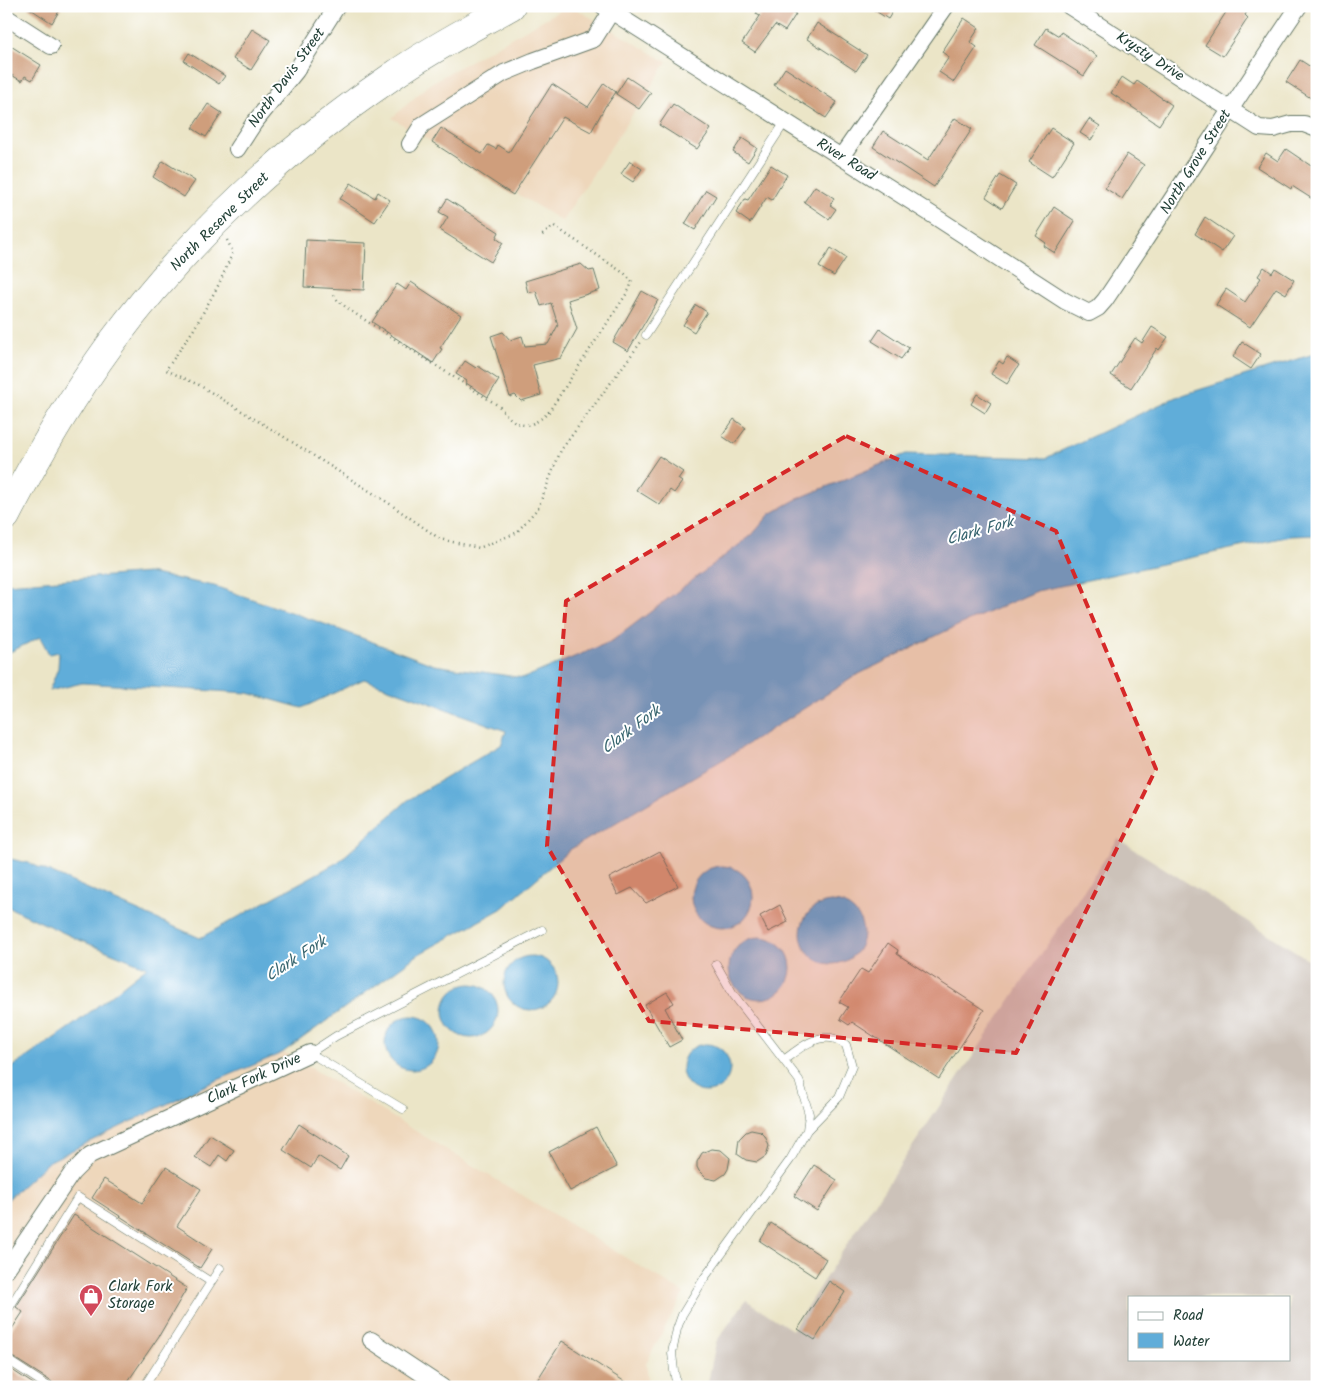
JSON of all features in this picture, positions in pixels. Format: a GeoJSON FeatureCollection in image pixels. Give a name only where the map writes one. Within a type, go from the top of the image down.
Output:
{"type":"FeatureCollection","features":[{"type":"Feature","properties":{"kind":"highway","name":"North Reserve Street"},"geometry":{"type":"LineString","coordinates":[[6,516],[36,459],[113,342],[162,280],[216,222],[272,170],[339,113],[395,73],[511,6]]}},
{"type":"Feature","properties":{"kind":"street","name":"North Davis Street"},"geometry":{"type":"LineString","coordinates":[[237,150],[254,123],[296,71],[337,6]]}},
{"type":"Feature","properties":{"kind":"street"},"geometry":{"type":"LineString","coordinates":[[841,158],[946,6]]}},
{"type":"Feature","properties":{"kind":"street","name":"Krysty Drive"},"geometry":{"type":"LineString","coordinates":[[1069,6],[1259,128],[1304,124],[1317,129]]}},
{"type":"Feature","properties":{"kind":"street","name":"North Grove Street"},"geometry":{"type":"LineString","coordinates":[[1089,313],[1098,308],[1110,292],[1299,6]]}},
{"type":"Feature","properties":{"kind":"street"},"geometry":{"type":"LineString","coordinates":[[410,144],[422,125],[504,73],[533,60],[594,39],[607,9]]}},
{"type":"Feature","properties":{"kind":"street","name":"River Road"},"geometry":{"type":"LineString","coordinates":[[607,9],[1065,301],[1089,313]]}},
{"type":"Feature","properties":{"kind":"street"},"geometry":{"type":"LineString","coordinates":[[6,17],[51,46]]}},
{"type":"Feature","properties":{"kind":"street","name":"Clark Fork Drive"},"geometry":{"type":"LineString","coordinates":[[6,1270],[72,1173],[90,1155],[310,1053]]}},
{"type":"Feature","properties":{"kind":"street"},"geometry":{"type":"LineString","coordinates":[[371,1340],[442,1387]]}},
{"type":"Feature","properties":{"kind":"lane"},"geometry":{"type":"LineString","coordinates":[[646,335],[785,122]]}},
{"type":"Feature","properties":{"kind":"lane","name":"Clark Fork Drive"},"geometry":{"type":"LineString","coordinates":[[310,1053],[336,1036],[542,930]]}},
{"type":"Feature","properties":{"kind":"lane"},"geometry":{"type":"LineString","coordinates":[[716,964],[733,994],[799,1080],[809,1114],[808,1130]]}},
{"type":"Feature","properties":{"kind":"lane"},"geometry":{"type":"LineString","coordinates":[[677,1387],[672,1353],[682,1315],[705,1277],[790,1160],[808,1130],[840,1097],[852,1066],[846,1045],[836,1039],[827,1038],[808,1042],[784,1060]]}},
{"type":"Feature","properties":{"kind":"lane"},"geometry":{"type":"LineString","coordinates":[[310,1053],[403,1109]]}},
{"type":"Feature","properties":{"kind":"lane"},"geometry":{"type":"LineString","coordinates":[[6,1313],[78,1197],[211,1282]]}},
{"type":"Feature","properties":{"kind":"lane"},"geometry":{"type":"LineString","coordinates":[[144,1387],[220,1268]]}},
{"type":"Feature","properties":{"kind":"lane"},"geometry":{"type":"LineString","coordinates":[[6,1359],[49,1387]]}},
{"type":"Feature","properties":{"kind":"path"},"geometry":{"type":"LineString","coordinates":[[216,222],[233,252],[219,284],[194,330],[166,370],[199,385],[281,435],[390,504],[440,539],[479,548],[516,533],[538,508],[561,450],[646,335]]}},
{"type":"Feature","properties":{"kind":"path"},"geometry":{"type":"LineString","coordinates":[[334,295],[338,301],[351,311],[499,406],[510,420],[519,424],[530,425],[537,423],[548,413],[629,290],[632,282],[625,274],[554,226],[541,236]]}},
{"type":"Feature","properties":{"kind":"highlighted area"},"geometry":{"type":"Polygon","coordinates":[[[846,436],[1056,531],[1156,769],[1016,1053],[649,1021],[547,846],[566,601],[846,436]]]}},
{"type":"Feature","properties":{"kind":"shaded area"},"geometry":{"type":"Polygon","coordinates":[[[568,6],[667,62],[562,221],[392,118],[431,83],[568,6]]]}},
{"type":"Feature","properties":{"kind":"shaded area"},"geometry":{"type":"Polygon","coordinates":[[[1118,839],[1317,965],[1317,1387],[707,1387],[716,1342],[746,1300],[792,1330],[1118,839]]]}},
{"type":"Feature","properties":{"kind":"shaded area"},"geometry":{"type":"Polygon","coordinates":[[[282,1053],[288,1054],[684,1293],[646,1363],[649,1387],[6,1387],[6,1201],[47,1162],[206,1085],[282,1053]]]}},
{"type":"Feature","properties":{"kind":"water","name":"Clark Fork"},"geometry":{"type":"Polygon","coordinates":[[[1317,353],[1317,535],[1291,536],[1037,591],[946,631],[857,675],[729,756],[571,849],[501,909],[419,954],[282,1053],[206,1085],[48,1162],[6,1201],[6,1080],[14,1066],[76,1023],[147,967],[77,939],[6,906],[6,858],[29,863],[200,938],[338,862],[408,800],[501,745],[506,731],[364,679],[302,708],[248,693],[82,683],[49,691],[58,668],[59,652],[49,654],[40,637],[6,654],[6,584],[148,573],[214,586],[319,622],[434,665],[524,678],[612,641],[752,535],[770,514],[797,499],[906,454],[1046,458],[1176,397],[1317,353]]]}},
{"type":"Feature","properties":{"kind":"water"},"geometry":{"type":"Polygon","coordinates":[[[722,866],[734,869],[744,875],[750,885],[753,897],[750,909],[744,919],[734,925],[722,928],[710,925],[700,919],[694,909],[691,897],[694,885],[700,875],[710,869],[722,866]]]}},
{"type":"Feature","properties":{"kind":"water"},"geometry":{"type":"Polygon","coordinates":[[[832,902],[844,905],[854,911],[860,921],[863,933],[860,945],[854,955],[844,961],[832,964],[820,961],[810,955],[804,945],[801,933],[804,921],[810,911],[820,905],[832,902]]]}},
{"type":"Feature","properties":{"kind":"water"},"geometry":{"type":"Polygon","coordinates":[[[760,937],[772,940],[782,946],[788,956],[791,968],[788,980],[782,990],[772,996],[760,999],[748,996],[738,990],[732,980],[729,968],[732,956],[738,946],[748,940],[760,937]]]}},
{"type":"Feature","properties":{"kind":"water"},"geometry":{"type":"Polygon","coordinates":[[[526,956],[536,956],[546,960],[554,968],[558,983],[554,998],[546,1006],[536,1010],[526,1010],[516,1006],[508,998],[504,988],[504,978],[508,968],[516,960],[526,956]]]}},
{"type":"Feature","properties":{"kind":"water"},"geometry":{"type":"Polygon","coordinates":[[[466,984],[476,984],[486,988],[494,996],[498,1011],[494,1026],[486,1034],[476,1038],[466,1038],[456,1034],[448,1026],[444,1016],[444,1006],[448,996],[456,988],[466,984]]]}},
{"type":"Feature","properties":{"kind":"water"},"geometry":{"type":"Polygon","coordinates":[[[407,1016],[417,1016],[427,1020],[435,1028],[439,1043],[435,1058],[427,1066],[417,1070],[407,1070],[397,1066],[389,1058],[385,1048],[385,1038],[389,1028],[397,1020],[407,1016]]]}},
{"type":"Feature","properties":{"kind":"water"},"geometry":{"type":"Polygon","coordinates":[[[701,1044],[711,1044],[720,1048],[726,1054],[729,1059],[729,1077],[720,1088],[711,1092],[701,1092],[692,1088],[686,1082],[682,1073],[682,1063],[686,1054],[692,1048],[701,1044]]]}},
{"type":"Feature","properties":{"kind":"building"},"geometry":{"type":"Polygon","coordinates":[[[26,6],[62,6],[52,23],[26,6]]]}},
{"type":"Feature","properties":{"kind":"building"},"geometry":{"type":"Polygon","coordinates":[[[760,6],[783,6],[796,14],[785,31],[775,25],[755,52],[742,43],[760,16],[756,14],[760,6]]]}},
{"type":"Feature","properties":{"kind":"building"},"geometry":{"type":"Polygon","coordinates":[[[868,6],[896,6],[888,19],[868,6]]]}},
{"type":"Feature","properties":{"kind":"building"},"geometry":{"type":"Polygon","coordinates":[[[1230,6],[1250,6],[1245,15],[1248,18],[1223,56],[1205,45],[1230,6]]]}},
{"type":"Feature","properties":{"kind":"building"},"geometry":{"type":"Polygon","coordinates":[[[964,18],[979,28],[970,42],[977,47],[954,82],[939,72],[949,57],[942,52],[964,18]]]}},
{"type":"Feature","properties":{"kind":"building"},"geometry":{"type":"Polygon","coordinates":[[[817,23],[867,55],[856,71],[807,39],[817,23]]]}},
{"type":"Feature","properties":{"kind":"building"},"geometry":{"type":"Polygon","coordinates":[[[1046,28],[1059,36],[1061,32],[1097,56],[1084,76],[1035,45],[1046,28]]]}},
{"type":"Feature","properties":{"kind":"building"},"geometry":{"type":"Polygon","coordinates":[[[252,29],[270,40],[251,70],[233,59],[252,29]]]}},
{"type":"Feature","properties":{"kind":"building"},"geometry":{"type":"Polygon","coordinates":[[[6,43],[41,65],[32,80],[25,76],[22,81],[6,72],[6,43]]]}},
{"type":"Feature","properties":{"kind":"building"},"geometry":{"type":"Polygon","coordinates":[[[189,53],[225,76],[219,84],[184,61],[189,53]]]}},
{"type":"Feature","properties":{"kind":"building"},"geometry":{"type":"Polygon","coordinates":[[[1300,60],[1317,71],[1317,102],[1286,82],[1300,60]]]}},
{"type":"Feature","properties":{"kind":"building"},"geometry":{"type":"Polygon","coordinates":[[[785,68],[837,102],[826,118],[774,85],[785,68]]]}},
{"type":"Feature","properties":{"kind":"building"},"geometry":{"type":"Polygon","coordinates":[[[627,77],[651,93],[639,109],[616,94],[627,77]]]}},
{"type":"Feature","properties":{"kind":"building"},"geometry":{"type":"Polygon","coordinates":[[[1122,77],[1134,85],[1137,81],[1172,105],[1159,125],[1111,93],[1122,77]]]}},
{"type":"Feature","properties":{"kind":"building"},"geometry":{"type":"Polygon","coordinates":[[[604,83],[616,92],[606,105],[591,132],[563,117],[513,195],[432,142],[441,128],[482,154],[488,145],[496,149],[498,145],[509,152],[552,84],[588,107],[604,83]]]}},
{"type":"Feature","properties":{"kind":"building"},"geometry":{"type":"Polygon","coordinates":[[[208,104],[222,113],[206,137],[192,128],[208,104]]]}},
{"type":"Feature","properties":{"kind":"building"},"geometry":{"type":"Polygon","coordinates":[[[673,104],[711,129],[697,149],[659,125],[673,104]]]}},
{"type":"Feature","properties":{"kind":"building"},"geometry":{"type":"Polygon","coordinates":[[[955,118],[972,129],[934,187],[873,147],[883,131],[928,160],[955,118]]]}},
{"type":"Feature","properties":{"kind":"building"},"geometry":{"type":"Polygon","coordinates":[[[1089,119],[1100,126],[1091,140],[1080,133],[1089,119]]]}},
{"type":"Feature","properties":{"kind":"building"},"geometry":{"type":"Polygon","coordinates":[[[1051,128],[1074,143],[1052,177],[1029,162],[1051,128]]]}},
{"type":"Feature","properties":{"kind":"building"},"geometry":{"type":"Polygon","coordinates":[[[742,138],[757,148],[748,162],[733,152],[742,138]]]}},
{"type":"Feature","properties":{"kind":"building"},"geometry":{"type":"Polygon","coordinates":[[[1286,149],[1317,170],[1317,202],[1292,186],[1291,189],[1257,167],[1266,153],[1278,161],[1286,149]]]}},
{"type":"Feature","properties":{"kind":"building"},"geometry":{"type":"Polygon","coordinates":[[[1127,154],[1144,165],[1122,199],[1105,188],[1127,154]]]}},
{"type":"Feature","properties":{"kind":"building"},"geometry":{"type":"Polygon","coordinates":[[[163,161],[195,181],[184,197],[153,177],[163,161]]]}},
{"type":"Feature","properties":{"kind":"building"},"geometry":{"type":"Polygon","coordinates":[[[630,161],[642,169],[633,182],[621,174],[630,161]]]}},
{"type":"Feature","properties":{"kind":"building"},"geometry":{"type":"Polygon","coordinates":[[[771,165],[787,175],[772,200],[767,197],[750,223],[736,213],[745,199],[748,200],[771,165]]]}},
{"type":"Feature","properties":{"kind":"building"},"geometry":{"type":"Polygon","coordinates":[[[1000,175],[1016,185],[1002,208],[986,197],[1000,175]]]}},
{"type":"Feature","properties":{"kind":"building"},"geometry":{"type":"Polygon","coordinates":[[[351,183],[375,198],[378,192],[390,200],[375,222],[340,199],[351,183]]]}},
{"type":"Feature","properties":{"kind":"building"},"geometry":{"type":"Polygon","coordinates":[[[815,186],[834,198],[830,205],[836,209],[829,219],[804,202],[815,186]]]}},
{"type":"Feature","properties":{"kind":"building"},"geometry":{"type":"Polygon","coordinates":[[[706,190],[716,196],[695,230],[685,224],[706,190]]]}},
{"type":"Feature","properties":{"kind":"building"},"geometry":{"type":"Polygon","coordinates":[[[447,199],[499,232],[496,238],[503,243],[491,262],[440,230],[448,217],[439,212],[447,199]]]}},
{"type":"Feature","properties":{"kind":"building"},"geometry":{"type":"Polygon","coordinates":[[[1054,207],[1075,221],[1055,253],[1044,246],[1046,243],[1036,236],[1054,207]]]}},
{"type":"Feature","properties":{"kind":"building"},"geometry":{"type":"Polygon","coordinates":[[[1205,217],[1233,236],[1222,252],[1195,234],[1205,217]]]}},
{"type":"Feature","properties":{"kind":"building"},"geometry":{"type":"Polygon","coordinates":[[[306,240],[366,243],[364,290],[304,287],[306,240]]]}},
{"type":"Feature","properties":{"kind":"building"},"geometry":{"type":"Polygon","coordinates":[[[831,248],[846,258],[834,276],[819,267],[831,248]]]}},
{"type":"Feature","properties":{"kind":"building"},"geometry":{"type":"Polygon","coordinates":[[[581,264],[589,271],[594,270],[600,290],[568,300],[577,329],[561,358],[533,365],[541,395],[521,401],[515,395],[510,397],[491,336],[503,332],[510,340],[522,336],[525,346],[548,344],[558,325],[551,303],[541,306],[536,291],[528,293],[525,281],[581,264]]]}},
{"type":"Feature","properties":{"kind":"building"},"geometry":{"type":"Polygon","coordinates":[[[1264,267],[1272,273],[1275,268],[1294,280],[1286,294],[1276,288],[1250,327],[1216,305],[1226,289],[1245,302],[1261,278],[1258,276],[1264,267]]]}},
{"type":"Feature","properties":{"kind":"building"},"geometry":{"type":"Polygon","coordinates":[[[411,282],[461,315],[440,348],[442,349],[433,363],[372,322],[397,284],[406,290],[411,282]]]}},
{"type":"Feature","properties":{"kind":"building"},"geometry":{"type":"Polygon","coordinates":[[[642,291],[658,300],[628,351],[613,342],[642,291]]]}},
{"type":"Feature","properties":{"kind":"building"},"geometry":{"type":"Polygon","coordinates":[[[696,305],[707,312],[694,332],[683,325],[696,305]]]}},
{"type":"Feature","properties":{"kind":"building"},"geometry":{"type":"Polygon","coordinates":[[[1152,327],[1168,337],[1159,350],[1157,348],[1131,388],[1111,375],[1135,338],[1142,343],[1152,327]]]}},
{"type":"Feature","properties":{"kind":"building"},"geometry":{"type":"Polygon","coordinates":[[[880,329],[909,348],[901,359],[872,341],[880,329]]]}},
{"type":"Feature","properties":{"kind":"building"},"geometry":{"type":"Polygon","coordinates":[[[1242,342],[1261,354],[1251,369],[1233,357],[1242,342]]]}},
{"type":"Feature","properties":{"kind":"building"},"geometry":{"type":"Polygon","coordinates":[[[1007,357],[1019,365],[1007,384],[991,374],[999,361],[1003,364],[1007,357]]]}},
{"type":"Feature","properties":{"kind":"building"},"geometry":{"type":"Polygon","coordinates":[[[465,361],[476,368],[478,366],[499,380],[488,397],[456,374],[465,361]]]}},
{"type":"Feature","properties":{"kind":"building"},"geometry":{"type":"Polygon","coordinates":[[[977,394],[991,403],[985,413],[971,404],[977,394]]]}},
{"type":"Feature","properties":{"kind":"building"},"geometry":{"type":"Polygon","coordinates":[[[734,419],[746,428],[734,444],[722,436],[734,419]]]}},
{"type":"Feature","properties":{"kind":"building"},"geometry":{"type":"Polygon","coordinates":[[[659,456],[683,472],[678,479],[682,482],[674,493],[670,490],[660,505],[636,490],[659,456]]]}},
{"type":"Feature","properties":{"kind":"building"},"geometry":{"type":"Polygon","coordinates":[[[660,851],[678,886],[646,903],[632,888],[618,895],[609,878],[660,851]]]}},
{"type":"Feature","properties":{"kind":"building"},"geometry":{"type":"Polygon","coordinates":[[[780,905],[788,922],[768,932],[760,916],[780,905]]]}},
{"type":"Feature","properties":{"kind":"building"},"geometry":{"type":"Polygon","coordinates":[[[888,943],[898,950],[897,954],[984,1010],[939,1079],[852,1022],[849,1025],[840,1019],[848,1007],[839,1002],[861,969],[868,973],[888,943]]]}},
{"type":"Feature","properties":{"kind":"building"},"geometry":{"type":"Polygon","coordinates":[[[667,992],[674,1003],[665,1008],[682,1040],[669,1047],[645,1005],[667,992]]]}},
{"type":"Feature","properties":{"kind":"building"},"geometry":{"type":"Polygon","coordinates":[[[299,1124],[348,1156],[340,1170],[318,1156],[311,1168],[283,1150],[299,1124]]]}},
{"type":"Feature","properties":{"kind":"building"},"geometry":{"type":"Polygon","coordinates":[[[596,1127],[617,1167],[570,1191],[549,1152],[596,1127]]]}},
{"type":"Feature","properties":{"kind":"building"},"geometry":{"type":"Polygon","coordinates":[[[751,1130],[761,1132],[769,1146],[766,1156],[757,1162],[746,1160],[737,1154],[739,1139],[751,1130]]]}},
{"type":"Feature","properties":{"kind":"building"},"geometry":{"type":"Polygon","coordinates":[[[210,1135],[234,1150],[227,1161],[219,1155],[211,1167],[195,1157],[210,1135]]]}},
{"type":"Feature","properties":{"kind":"building"},"geometry":{"type":"Polygon","coordinates":[[[711,1149],[721,1150],[730,1158],[725,1174],[716,1180],[706,1178],[697,1167],[697,1162],[702,1153],[711,1149]]]}},
{"type":"Feature","properties":{"kind":"building"},"geometry":{"type":"Polygon","coordinates":[[[814,1165],[837,1180],[817,1211],[794,1196],[814,1165]]]}},
{"type":"Feature","properties":{"kind":"building"},"geometry":{"type":"Polygon","coordinates":[[[166,1167],[201,1189],[177,1226],[212,1249],[200,1268],[92,1198],[104,1179],[142,1203],[166,1167]]]}},
{"type":"Feature","properties":{"kind":"building"},"geometry":{"type":"Polygon","coordinates":[[[74,1215],[187,1288],[159,1336],[124,1387],[55,1387],[52,1382],[6,1353],[6,1338],[23,1312],[16,1307],[74,1215]]]}},
{"type":"Feature","properties":{"kind":"building"},"geometry":{"type":"Polygon","coordinates":[[[771,1223],[826,1259],[815,1277],[760,1241],[771,1223]]]}},
{"type":"Feature","properties":{"kind":"building"},"geometry":{"type":"Polygon","coordinates":[[[829,1281],[845,1292],[815,1340],[798,1329],[829,1281]]]}},
{"type":"Feature","properties":{"kind":"building"},"geometry":{"type":"Polygon","coordinates":[[[562,1341],[633,1387],[544,1387],[536,1382],[562,1341]]]}},
{"type":"Feature","properties":{"kind":"building"},"geometry":{"type":"Polygon","coordinates":[[[6,1366],[38,1387],[6,1387],[6,1366]]]}},
{"type":"Feature","properties":{"kind":"place","name":"Clark Fork Storage"},"geometry":{"type":"Point","coordinates":[91,1317]}}]}
